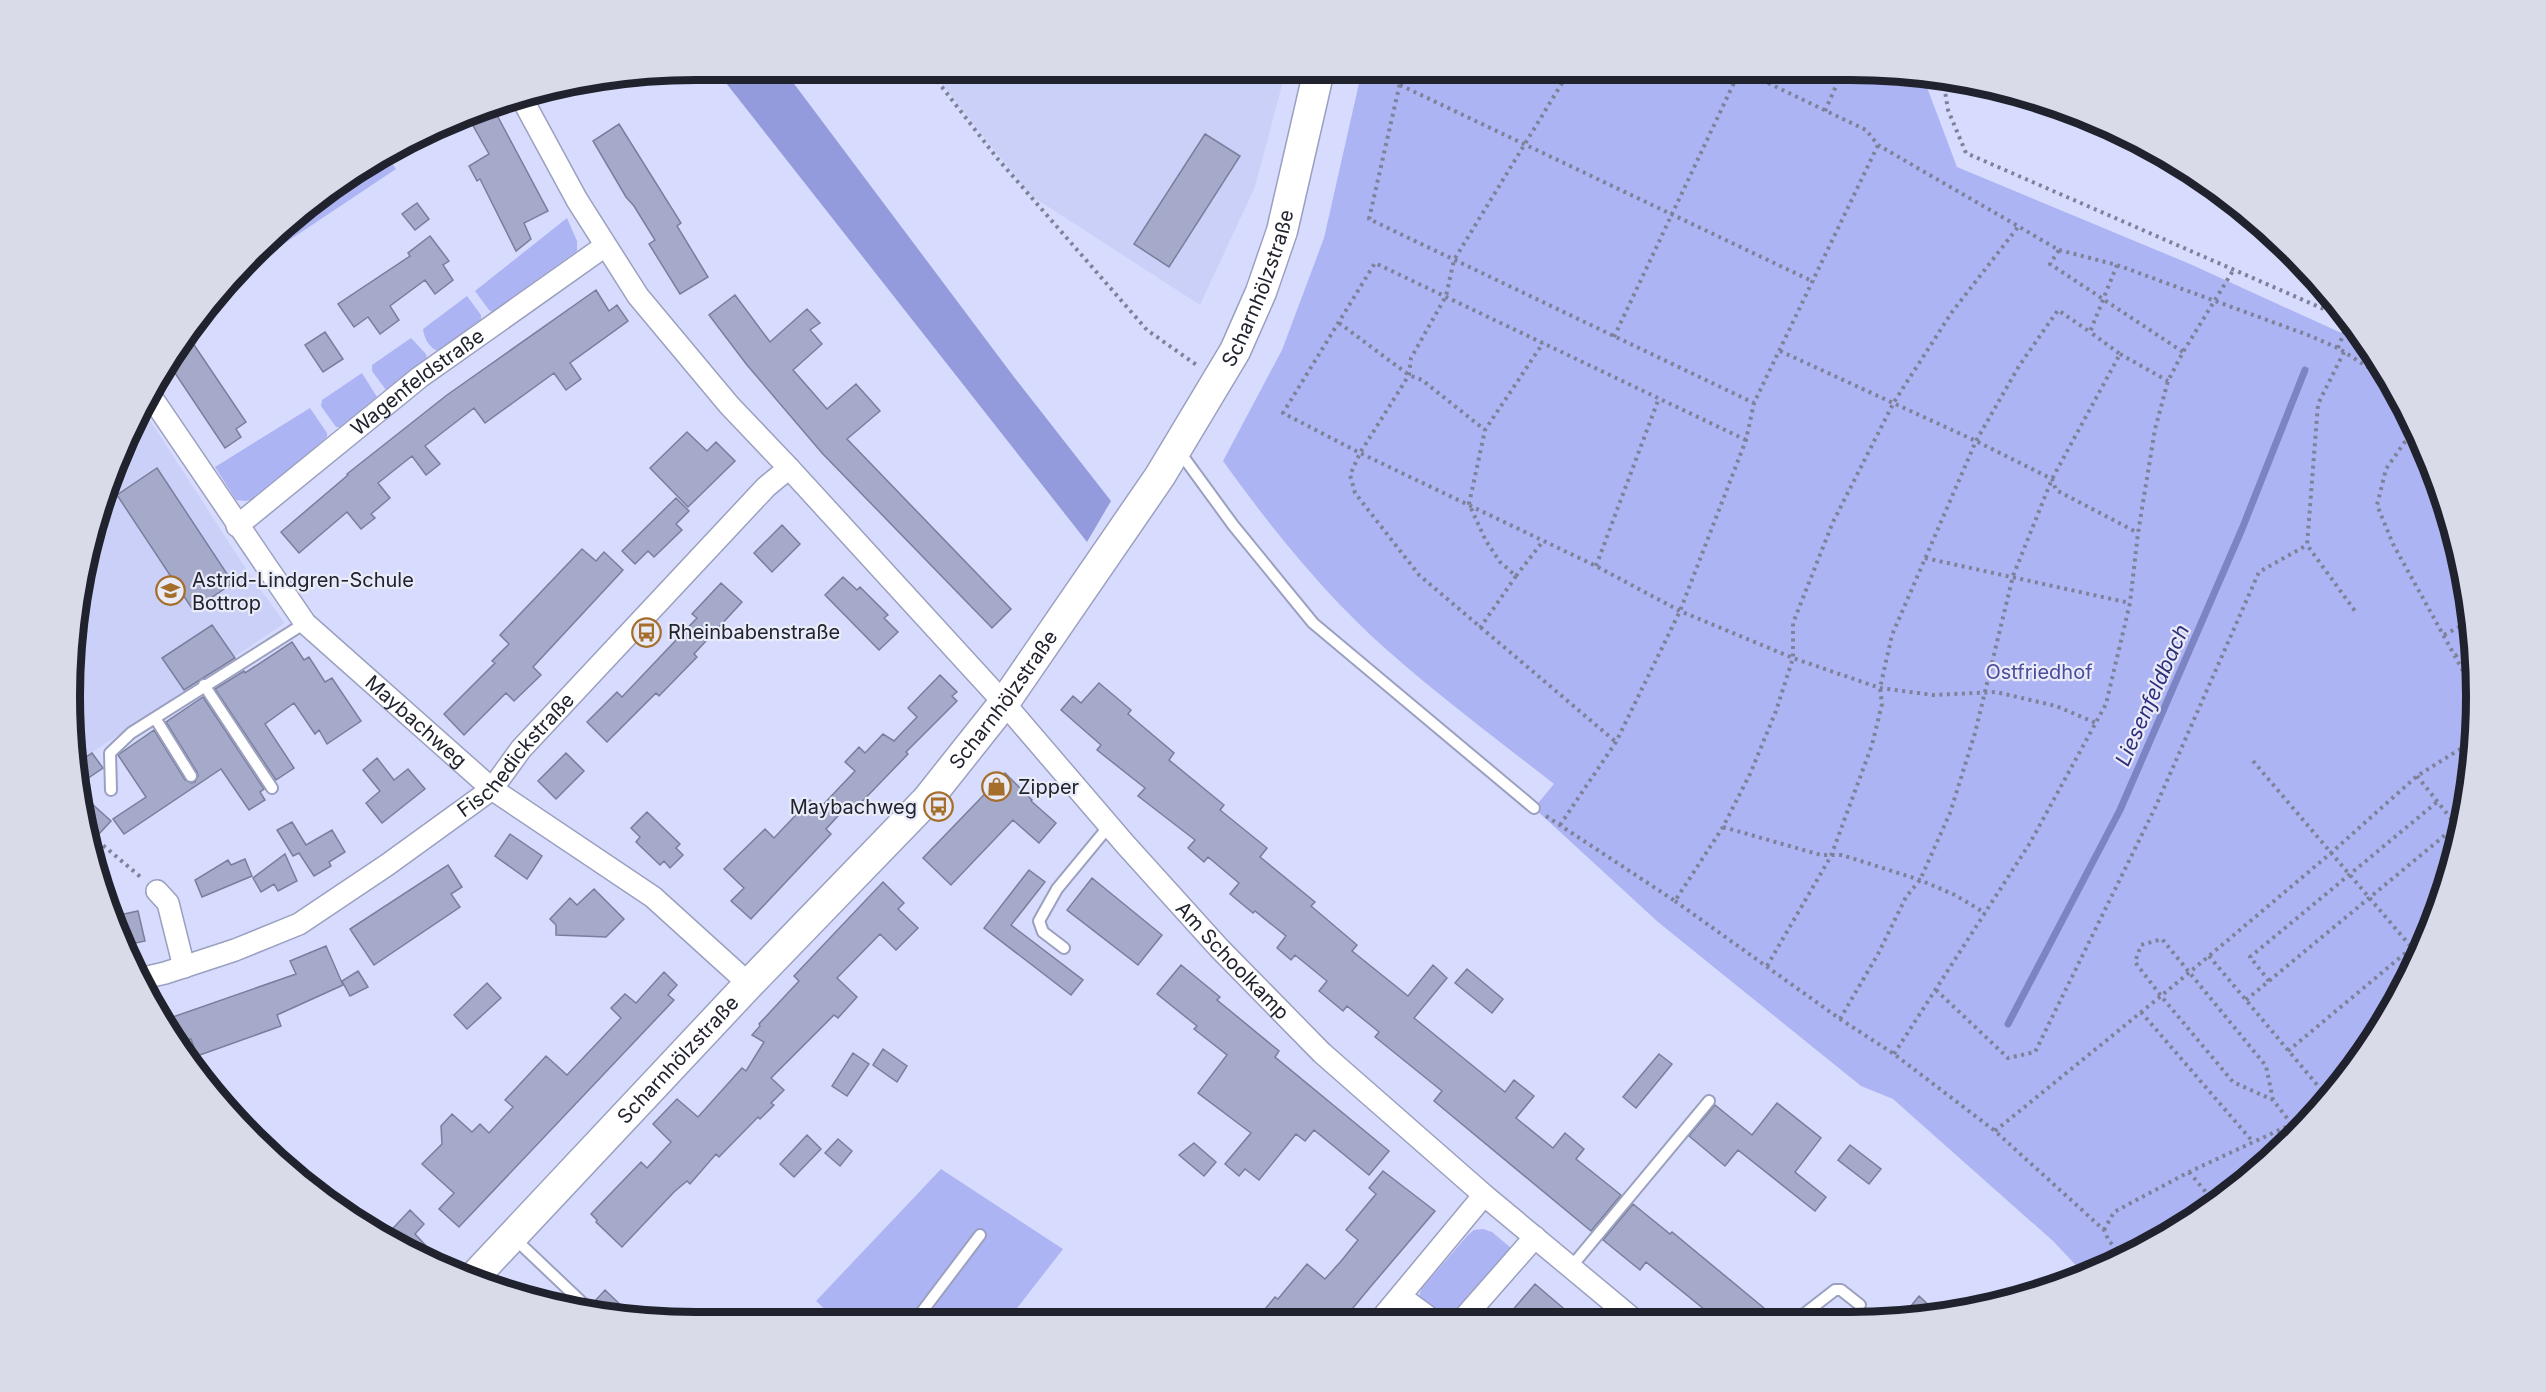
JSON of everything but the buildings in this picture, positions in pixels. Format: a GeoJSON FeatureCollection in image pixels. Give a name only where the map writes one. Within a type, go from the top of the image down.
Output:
{"type":"FeatureCollection","features":[{"type":"Feature","properties":{"kind":"main road","name":"Scharnhölzstraße"},"geometry":{"type":"LineString","coordinates":[[478,1273],[749,984],[927,800],[1004,703],[1178,449],[1235,351],[1257,302],[1282,231],[1317,80]]}},
{"type":"Feature","properties":{"kind":"street"},"geometry":{"type":"LineString","coordinates":[[525,104],[605,246],[638,296],[729,405],[1004,703]]}},
{"type":"Feature","properties":{"kind":"street","name":"Wagenfeldstraße"},"geometry":{"type":"LineString","coordinates":[[237,526],[420,377],[605,246]]}},
{"type":"Feature","properties":{"kind":"street","name":"Maybachweg"},"geometry":{"type":"LineString","coordinates":[[155,402],[305,623],[492,789],[653,897],[749,984]]}},
{"type":"Feature","properties":{"kind":"street","name":"Fischedickstraße"},"geometry":{"type":"LineString","coordinates":[[147,976],[236,950],[299,924],[387,865],[492,789],[521,749],[766,487],[789,468]]}},
{"type":"Feature","properties":{"kind":"street","name":"Am Schoolkamp"},"geometry":{"type":"LineString","coordinates":[[1004,703],[1109,826],[1219,948],[1322,1053],[1484,1195],[1625,1312]]}},
{"type":"Feature","properties":{"kind":"street"},"geometry":{"type":"LineString","coordinates":[[157,891],[168,903],[184,967]]}},
{"type":"Feature","properties":{"kind":"street"},"geometry":{"type":"LineString","coordinates":[[1387,1312],[1484,1195]]}},
{"type":"Feature","properties":{"kind":"street"},"geometry":{"type":"LineString","coordinates":[[1469,1312],[1535,1237]]}},
{"type":"Feature","properties":{"kind":"street"},"geometry":{"type":"LineString","coordinates":[[1401,1297],[1421,1312]]}},
{"type":"Feature","properties":{"kind":"lane"},"geometry":{"type":"LineString","coordinates":[[1178,449],[1233,525],[1313,623],[1534,808]]}},
{"type":"Feature","properties":{"kind":"lane"},"geometry":{"type":"LineString","coordinates":[[111,790],[110,753],[131,733],[305,623]]}},
{"type":"Feature","properties":{"kind":"lane"},"geometry":{"type":"LineString","coordinates":[[204,685],[272,788]]}},
{"type":"Feature","properties":{"kind":"lane"},"geometry":{"type":"LineString","coordinates":[[155,718],[191,776]]}},
{"type":"Feature","properties":{"kind":"lane"},"geometry":{"type":"LineString","coordinates":[[1064,948],[1043,932],[1039,927],[1039,921],[1056,889],[1109,826]]}},
{"type":"Feature","properties":{"kind":"lane"},"geometry":{"type":"LineString","coordinates":[[1571,1267],[1709,1101]]}},
{"type":"Feature","properties":{"kind":"lane"},"geometry":{"type":"LineString","coordinates":[[922,1312],[980,1235]]}},
{"type":"Feature","properties":{"kind":"lane"},"geometry":{"type":"LineString","coordinates":[[513,1237],[581,1302]]}},
{"type":"Feature","properties":{"kind":"lane"},"geometry":{"type":"LineString","coordinates":[[1807,1312],[1835,1290],[1841,1290],[1860,1305]]}},
{"type":"Feature","properties":{"kind":"path"},"geometry":{"type":"LineString","coordinates":[[937,80],[997,158],[1147,330],[1218,381]]}},
{"type":"Feature","properties":{"kind":"path"},"geometry":{"type":"LineString","coordinates":[[1401,80],[1369,219],[1754,403]]}},
{"type":"Feature","properties":{"kind":"path"},"geometry":{"type":"LineString","coordinates":[[1564,80],[1454,260],[1446,296],[1411,358],[1409,375],[1360,453],[1350,475],[1355,493],[1419,575],[1616,742]]}},
{"type":"Feature","properties":{"kind":"path"},"geometry":{"type":"LineString","coordinates":[[1614,337],[1735,80]]}},
{"type":"Feature","properties":{"kind":"path"},"geometry":{"type":"LineString","coordinates":[[1761,80],[1866,130],[1878,145],[2058,250],[2117,265],[2214,299],[2338,348],[2374,371]]}},
{"type":"Feature","properties":{"kind":"path"},"geometry":{"type":"LineString","coordinates":[[1825,111],[1839,80]]}},
{"type":"Feature","properties":{"kind":"path"},"geometry":{"type":"LineString","coordinates":[[1400,85],[1814,282]]}},
{"type":"Feature","properties":{"kind":"path"},"geometry":{"type":"LineString","coordinates":[[1944,87],[1948,110],[1966,153],[2331,311]]}},
{"type":"Feature","properties":{"kind":"path"},"geometry":{"type":"LineString","coordinates":[[1560,825],[1616,742],[1680,611],[1746,440],[1754,403],[1878,145]]}},
{"type":"Feature","properties":{"kind":"path"},"geometry":{"type":"LineString","coordinates":[[1675,901],[1723,827],[1750,774],[1776,711],[1793,657],[1793,623],[1833,522],[1894,402],[1952,312],[2018,227]]}},
{"type":"Feature","properties":{"kind":"path"},"geometry":{"type":"LineString","coordinates":[[2058,250],[2050,264],[2182,352]]}},
{"type":"Feature","properties":{"kind":"path"},"geometry":{"type":"LineString","coordinates":[[1746,440],[1375,263],[1283,412],[1360,453],[1596,566],[1680,611],[1793,657],[1880,688],[1933,694],[1996,692],[2056,706],[2096,723]]}},
{"type":"Feature","properties":{"kind":"path"},"geometry":{"type":"LineString","coordinates":[[2090,332],[2117,265]]}},
{"type":"Feature","properties":{"kind":"path"},"geometry":{"type":"LineString","coordinates":[[1894,1054],[2030,843],[2106,705],[2130,603],[2138,532],[2155,429],[2168,381],[2182,352],[2234,269]]}},
{"type":"Feature","properties":{"kind":"path"},"geometry":{"type":"LineString","coordinates":[[1767,966],[1831,856],[1872,745],[1882,704],[1880,688],[1892,635],[1976,441],[2019,366],[2058,310],[2120,354],[2168,381]]}},
{"type":"Feature","properties":{"kind":"path"},"geometry":{"type":"LineString","coordinates":[[1339,323],[1409,375],[1422,380],[1485,430]]}},
{"type":"Feature","properties":{"kind":"path"},"geometry":{"type":"LineString","coordinates":[[2338,348],[2345,329]]}},
{"type":"Feature","properties":{"kind":"path"},"geometry":{"type":"LineString","coordinates":[[1516,576],[1500,562],[1486,541],[1469,504],[1485,430],[1543,343]]}},
{"type":"Feature","properties":{"kind":"path"},"geometry":{"type":"LineString","coordinates":[[1780,351],[1894,402],[2052,479],[2056,490],[2138,532]]}},
{"type":"Feature","properties":{"kind":"path"},"geometry":{"type":"LineString","coordinates":[[2344,352],[2318,404],[2307,545],[2355,611]]}},
{"type":"Feature","properties":{"kind":"path"},"geometry":{"type":"LineString","coordinates":[[1840,1019],[1878,954],[1906,897],[1920,880],[1950,813],[1975,733],[2013,576],[2052,479],[2120,354]]}},
{"type":"Feature","properties":{"kind":"path"},"geometry":{"type":"LineString","coordinates":[[1596,566],[1659,398]]}},
{"type":"Feature","properties":{"kind":"path"},"geometry":{"type":"LineString","coordinates":[[2410,438],[2404,443],[2386,469],[2377,505],[2393,544],[2465,675]]}},
{"type":"Feature","properties":{"kind":"path"},"geometry":{"type":"LineString","coordinates":[[1480,628],[1543,540]]}},
{"type":"Feature","properties":{"kind":"path"},"geometry":{"type":"LineString","coordinates":[[1936,990],[2008,1058],[2035,1052],[2155,808],[2259,572],[2307,545]]}},
{"type":"Feature","properties":{"kind":"path"},"geometry":{"type":"LineString","coordinates":[[1925,558],[2130,603]]}},
{"type":"Feature","properties":{"kind":"path"},"geometry":{"type":"LineString","coordinates":[[2444,635],[2462,625]]}},
{"type":"Feature","properties":{"kind":"path"},"geometry":{"type":"LineString","coordinates":[[2455,656],[2464,650]]}},
{"type":"Feature","properties":{"kind":"path"},"geometry":{"type":"LineString","coordinates":[[1995,1131],[2190,972],[2331,853],[2417,776],[2464,747]]}},
{"type":"Feature","properties":{"kind":"path"},"geometry":{"type":"LineString","coordinates":[[2253,761],[2412,948],[2288,1051]]}},
{"type":"Feature","properties":{"kind":"path"},"geometry":{"type":"LineString","coordinates":[[2417,776],[2453,822]]}},
{"type":"Feature","properties":{"kind":"path"},"geometry":{"type":"LineString","coordinates":[[2268,981],[2250,957],[2348,873],[2437,802]]}},
{"type":"Feature","properties":{"kind":"path"},"geometry":{"type":"LineString","coordinates":[[1534,808],[1675,901],[1840,1019],[1894,1054],[1995,1131],[2104,1230],[2109,1241],[2118,1251]]}},
{"type":"Feature","properties":{"kind":"path"},"geometry":{"type":"LineString","coordinates":[[1723,827],[1831,856],[1842,855],[1920,880],[1985,913]]}},
{"type":"Feature","properties":{"kind":"path"},"geometry":{"type":"LineString","coordinates":[[2246,1000],[2451,834]]}},
{"type":"Feature","properties":{"kind":"path"},"geometry":{"type":"LineString","coordinates":[[97,840],[157,891]]}},
{"type":"Feature","properties":{"kind":"path"},"geometry":{"type":"LineString","coordinates":[[2104,1230],[2114,1212],[2188,1172],[2292,1124],[2273,1100],[2266,1066],[2190,972],[2162,939],[2141,945],[2135,962],[2233,1082],[2273,1100]]}},
{"type":"Feature","properties":{"kind":"path"},"geometry":{"type":"LineString","coordinates":[[2208,956],[2323,1091]]}},
{"type":"Feature","properties":{"kind":"path"},"geometry":{"type":"LineString","coordinates":[[2141,1012],[2253,1142]]}},
{"type":"Feature","properties":{"kind":"path"},"geometry":{"type":"LineString","coordinates":[[2188,1172],[2209,1197]]}},
{"type":"Feature","properties":{"kind":"shaded area"},"geometry":{"type":"Polygon","coordinates":[[[724,80],[791,80],[1014,377],[1111,501],[1087,542],[724,80]]]}},
{"type":"Feature","properties":{"kind":"shaded area"},"geometry":{"type":"Polygon","coordinates":[[[939,80],[1283,80],[1255,187],[1200,305],[1030,195],[939,80]]]}},
{"type":"Feature","properties":{"kind":"shaded area","name":"Astrid-Lindgren-Schule Bottrop"},"geometry":{"type":"Polygon","coordinates":[[[147,416],[252,578],[285,623],[83,758],[80,696],[81,656],[91,576],[112,498],[126,460],[147,416]]]}},
{"type":"Feature","properties":{"kind":"green space","name":"Ostfriedhof"},"geometry":{"type":"Polygon","coordinates":[[[1360,80],[1890,81],[1926,85],[1957,167],[2190,264],[2348,336],[2349,334],[2363,353],[2403,423],[2420,460],[2445,536],[2455,576],[2465,656],[2465,736],[2455,816],[2434,894],[2420,932],[2403,969],[2363,1039],[2314,1102],[2256,1160],[2193,1209],[2123,1249],[2079,1269],[2053,1241],[1893,1099],[1861,1086],[1658,922],[1534,808],[1554,784],[1428,685],[1364,629],[1300,560],[1223,461],[1282,350],[1324,238],[1360,80]]]}},
{"type":"Feature","properties":{"kind":"green space"},"geometry":{"type":"Polygon","coordinates":[[[390,161],[396,169],[261,259],[290,232],[353,183],[390,161]]]}},
{"type":"Feature","properties":{"kind":"green space"},"geometry":{"type":"Polygon","coordinates":[[[567,218],[577,241],[577,251],[492,312],[489,310],[475,291],[567,218]]]}},
{"type":"Feature","properties":{"kind":"green space"},"geometry":{"type":"Polygon","coordinates":[[[467,296],[481,315],[481,319],[438,351],[435,350],[424,336],[423,329],[467,296]]]}},
{"type":"Feature","properties":{"kind":"green space"},"geometry":{"type":"Polygon","coordinates":[[[411,338],[426,354],[427,359],[386,390],[372,371],[372,365],[411,338]]]}},
{"type":"Feature","properties":{"kind":"green space"},"geometry":{"type":"Polygon","coordinates":[[[362,373],[377,397],[340,427],[336,427],[321,406],[322,400],[362,373]]]}},
{"type":"Feature","properties":{"kind":"green space"},"geometry":{"type":"Polygon","coordinates":[[[310,408],[327,433],[327,437],[255,499],[236,500],[215,467],[310,408]]]}},
{"type":"Feature","properties":{"kind":"green space"},"geometry":{"type":"Polygon","coordinates":[[[941,1169],[1063,1249],[1014,1312],[828,1312],[816,1301],[941,1169]]]}},
{"type":"Feature","properties":{"kind":"green space"},"geometry":{"type":"Polygon","coordinates":[[[1483,1229],[1492,1232],[1511,1248],[1458,1312],[1435,1312],[1419,1297],[1421,1289],[1474,1230],[1483,1229]]]}},
{"type":"Feature","properties":{"kind":"waterway","name":"Liesenfeldbach"},"geometry":{"type":"LineString","coordinates":[[2008,1024],[2120,810],[2242,529],[2305,370]]}},
{"type":"Feature","properties":{"kind":"place","name":"Astrid-Lindgren-Schule Bottrop"},"geometry":{"type":"Point","coordinates":[171,591]}},
{"type":"Feature","properties":{"kind":"place","name":"Rheinbabenstraße"},"geometry":{"type":"Point","coordinates":[647,632]}},
{"type":"Feature","properties":{"kind":"place","name":"Zipper"},"geometry":{"type":"Point","coordinates":[997,787]}},
{"type":"Feature","properties":{"kind":"place","name":"Maybachweg"},"geometry":{"type":"Point","coordinates":[938,807]}}]}
